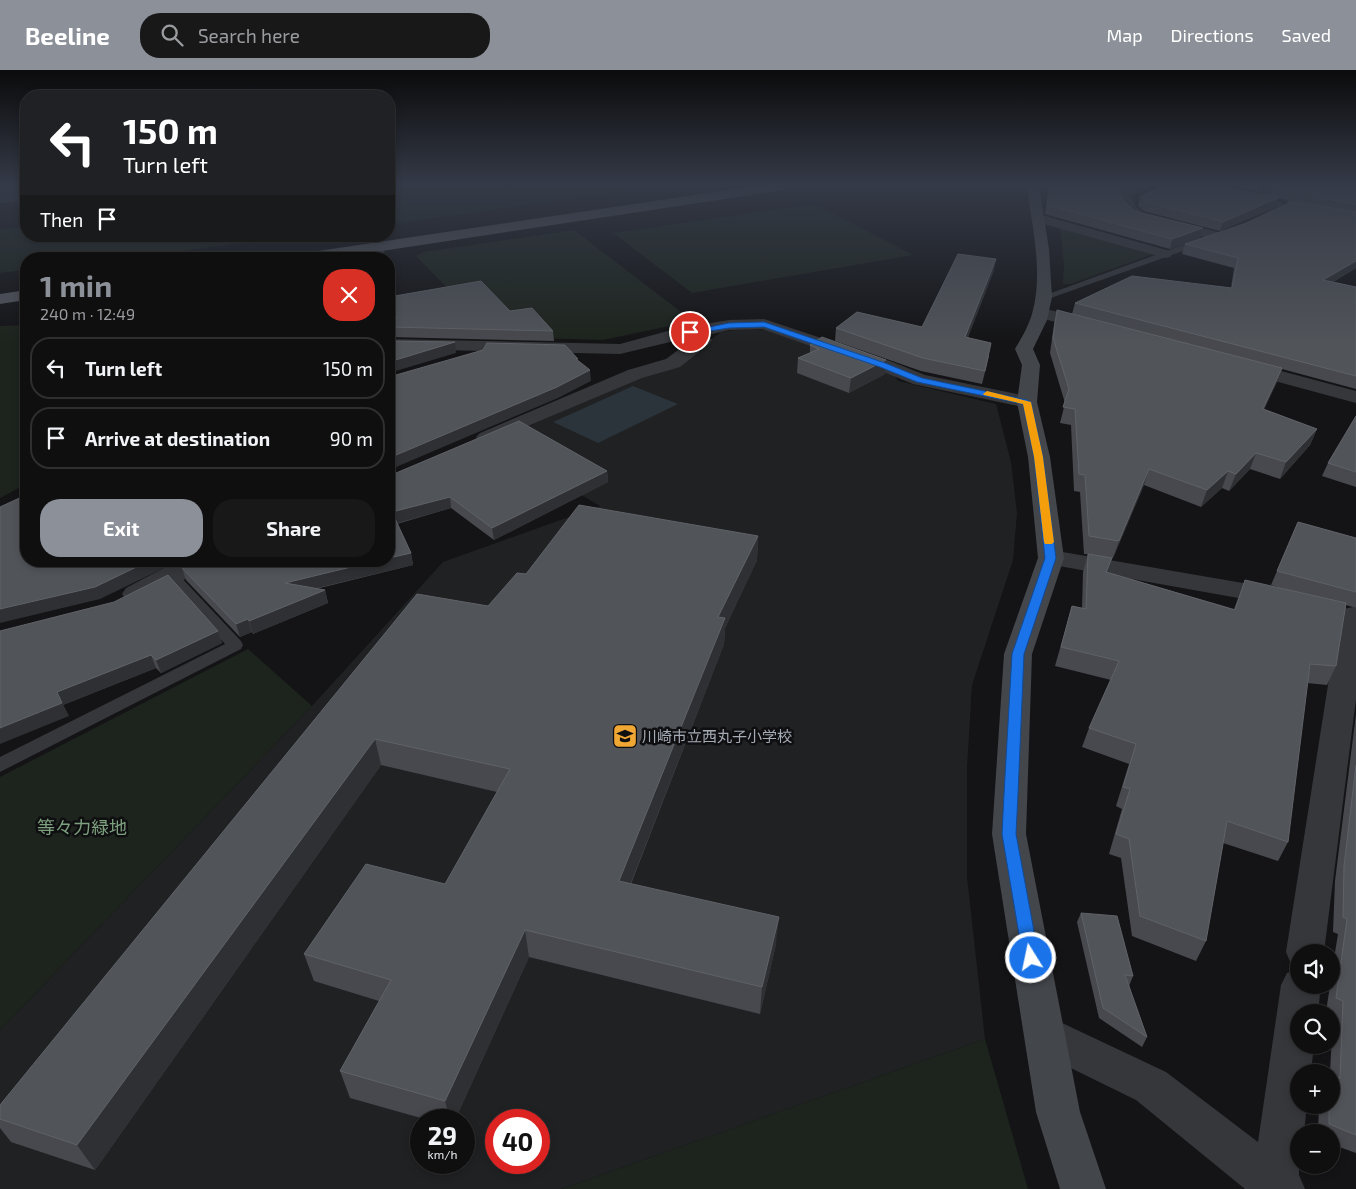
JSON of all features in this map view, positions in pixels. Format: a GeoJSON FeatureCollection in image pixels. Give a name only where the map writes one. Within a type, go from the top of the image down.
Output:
{"type":"FeatureCollection","features":[{"type":"Feature","properties":{"kind":"main road"},"geometry":{"type":"LineString","coordinates":[[386,252],[469,238]]}},
{"type":"Feature","properties":{"kind":"main road"},"geometry":{"type":"LineString","coordinates":[[0,299],[20,296]]}},
{"type":"Feature","properties":{"kind":"street"},"geometry":{"type":"LineString","coordinates":[[1039,238],[1043,305],[1024,349],[1031,365],[1027,402],[1038,457],[1051,558],[1018,654],[1009,834],[1058,1112],[1083,1189]]}},
{"type":"Feature","properties":{"kind":"street"},"geometry":{"type":"LineString","coordinates":[[1109,238],[1165,254]]}},
{"type":"Feature","properties":{"kind":"street"},"geometry":{"type":"LineString","coordinates":[[1043,305],[1103,329]]}},
{"type":"Feature","properties":{"kind":"street"},"geometry":{"type":"LineString","coordinates":[[395,344],[620,349],[675,334],[729,325],[764,324],[883,365],[920,380],[1027,402]]}},
{"type":"Feature","properties":{"kind":"street"},"geometry":{"type":"LineString","coordinates":[[473,443],[635,374],[673,363],[703,340],[698,334],[704,330]]}},
{"type":"Feature","properties":{"kind":"street"},"geometry":{"type":"LineString","coordinates":[[445,364],[492,350],[493,347]]}},
{"type":"Feature","properties":{"kind":"street"},"geometry":{"type":"LineString","coordinates":[[1224,361],[1356,397]]}},
{"type":"Feature","properties":{"kind":"street"},"geometry":{"type":"LineString","coordinates":[[1051,558],[1262,593],[1298,602]]}},
{"type":"Feature","properties":{"kind":"street"},"geometry":{"type":"LineString","coordinates":[[117,603],[172,576],[186,567]]}},
{"type":"Feature","properties":{"kind":"street"},"geometry":{"type":"LineString","coordinates":[[1307,944],[1348,614]]}},
{"type":"Feature","properties":{"kind":"street"},"geometry":{"type":"LineString","coordinates":[[1278,1187],[1300,994]]}},
{"type":"Feature","properties":{"kind":"street"},"geometry":{"type":"LineString","coordinates":[[1045,1035],[1151,1086],[1278,1187]]}},
{"type":"Feature","properties":{"kind":"lane"},"geometry":{"type":"LineString","coordinates":[[1043,305],[1165,254],[1211,238]]}},
{"type":"Feature","properties":{"kind":"lane"},"geometry":{"type":"LineString","coordinates":[[0,765],[235,645],[172,576]]}},
{"type":"Feature","properties":{"kind":"shaded area","name":"川崎市立西丸子小学校"},"geometry":{"type":"Polygon","coordinates":[[[742,329],[769,330],[894,374],[898,381],[996,404],[1011,462],[1017,513],[1013,560],[972,685],[967,767],[967,877],[985,1039],[561,1189],[0,1189],[0,1030],[312,706],[443,562],[600,506],[496,444],[498,438],[679,362],[721,332],[742,329]]]}},
{"type":"Feature","properties":{"kind":"shaded area"},"geometry":{"type":"Polygon","coordinates":[[[633,386],[678,404],[598,443],[553,422],[633,386]]]}},
{"type":"Feature","properties":{"kind":"green space"},"geometry":{"type":"Polygon","coordinates":[[[0,238],[20,238],[20,242],[248,242],[173,252],[20,252],[20,271],[0,273],[0,238]]]}},
{"type":"Feature","properties":{"kind":"green space"},"geometry":{"type":"Polygon","coordinates":[[[518,238],[585,238],[693,321],[603,340],[395,334],[395,299],[449,290],[416,256],[424,252],[518,238]]]}},
{"type":"Feature","properties":{"kind":"green space"},"geometry":{"type":"Polygon","coordinates":[[[620,238],[881,238],[913,255],[692,293],[620,238]]]}},
{"type":"Feature","properties":{"kind":"green space"},"geometry":{"type":"Polygon","coordinates":[[[1061,238],[1099,238],[1156,253],[1071,284],[1063,284],[1064,266],[1061,238]]]}},
{"type":"Feature","properties":{"kind":"green space"},"geometry":{"type":"Polygon","coordinates":[[[20,325],[20,487],[0,498],[0,326],[20,325]]]}},
{"type":"Feature","properties":{"kind":"green space","name":"等々力緑地"},"geometry":{"type":"Polygon","coordinates":[[[248,649],[312,706],[0,1030],[0,777],[248,649]]]}},
{"type":"Feature","properties":{"kind":"green space"},"geometry":{"type":"Polygon","coordinates":[[[985,1039],[1028,1189],[561,1189],[985,1039]]]}},
{"type":"Feature","properties":{"kind":"building"},"geometry":{"type":"Polygon","coordinates":[[[1202,238],[1356,238],[1356,261],[1323,280],[1356,287],[1356,376],[1075,303],[1132,276],[1232,288],[1238,258],[1185,244],[1202,238]]]}},
{"type":"Feature","properties":{"kind":"building"},"geometry":{"type":"Polygon","coordinates":[[[958,254],[996,259],[965,337],[991,343],[985,371],[923,358],[836,328],[857,312],[922,327],[958,254]]]}},
{"type":"Feature","properties":{"kind":"building"},"geometry":{"type":"Polygon","coordinates":[[[481,281],[510,311],[532,308],[553,331],[395,327],[395,320],[397,318],[395,315],[395,296],[481,281]]]}},
{"type":"Feature","properties":{"kind":"building"},"geometry":{"type":"Polygon","coordinates":[[[1057,310],[1282,368],[1263,409],[1317,429],[1286,462],[1256,453],[1236,474],[1228,471],[1207,490],[1149,469],[1119,541],[1089,536],[1085,475],[1079,474],[1075,409],[1063,407],[1069,389],[1053,338],[1057,310]]]}},
{"type":"Feature","properties":{"kind":"building"},"geometry":{"type":"Polygon","coordinates":[[[822,337],[886,360],[851,378],[798,358],[819,349],[810,345],[822,337]]]}},
{"type":"Feature","properties":{"kind":"building"},"geometry":{"type":"Polygon","coordinates":[[[395,341],[455,342],[395,360],[395,341]]]}},
{"type":"Feature","properties":{"kind":"building"},"geometry":{"type":"Polygon","coordinates":[[[487,343],[565,345],[578,359],[576,359],[590,370],[557,387],[395,455],[395,375],[483,350],[487,343]]]}},
{"type":"Feature","properties":{"kind":"building"},"geometry":{"type":"Polygon","coordinates":[[[1356,416],[1356,472],[1328,463],[1356,416]]]}},
{"type":"Feature","properties":{"kind":"building"},"geometry":{"type":"Polygon","coordinates":[[[519,421],[607,471],[492,528],[450,497],[395,511],[395,473],[519,421]]]}},
{"type":"Feature","properties":{"kind":"building"},"geometry":{"type":"Polygon","coordinates":[[[20,498],[20,567],[137,567],[95,587],[0,609],[0,507],[20,498]]]}},
{"type":"Feature","properties":{"kind":"building"},"geometry":{"type":"Polygon","coordinates":[[[579,505],[758,536],[718,617],[725,618],[619,881],[779,917],[762,987],[525,930],[445,1101],[340,1071],[391,980],[304,954],[366,864],[445,884],[510,769],[375,739],[77,1145],[0,1119],[0,1105],[417,594],[488,606],[517,573],[526,574],[579,505]]]}},
{"type":"Feature","properties":{"kind":"building"},"geometry":{"type":"Polygon","coordinates":[[[395,518],[411,553],[395,557],[395,518]]]}},
{"type":"Feature","properties":{"kind":"building"},"geometry":{"type":"Polygon","coordinates":[[[1298,522],[1356,538],[1356,592],[1277,571],[1298,522]]]}},
{"type":"Feature","properties":{"kind":"building"},"geometry":{"type":"Polygon","coordinates":[[[1088,554],[1112,558],[1106,572],[1235,610],[1245,580],[1346,603],[1336,666],[1310,664],[1288,842],[1227,821],[1206,941],[1140,916],[1129,839],[1116,834],[1130,789],[1123,787],[1136,744],[1089,728],[1119,661],[1061,647],[1072,606],[1086,609],[1088,554]]]}},
{"type":"Feature","properties":{"kind":"building"},"geometry":{"type":"Polygon","coordinates":[[[351,567],[285,583],[325,590],[249,621],[248,619],[236,624],[182,568],[351,567]]]}},
{"type":"Feature","properties":{"kind":"building"},"geometry":{"type":"Polygon","coordinates":[[[168,575],[218,631],[156,660],[151,655],[57,692],[62,703],[0,728],[0,631],[114,602],[168,575]]]}},
{"type":"Feature","properties":{"kind":"building"},"geometry":{"type":"Polygon","coordinates":[[[1356,765],[1356,1135],[1340,1128],[1340,1124],[1329,1124],[1329,1114],[1340,1114],[1343,1001],[1336,998],[1337,994],[1340,994],[1340,969],[1347,919],[1343,917],[1344,866],[1356,765]]]}},
{"type":"Feature","properties":{"kind":"building"},"geometry":{"type":"Polygon","coordinates":[[[1081,913],[1117,916],[1133,976],[1125,975],[1147,1037],[1103,1008],[1081,913]]]}},
{"type":"Feature","properties":{"kind":"slow traffic"},"geometry":{"type":"LineString","coordinates":[[987,394],[1027,402],[1038,457],[1049,542]]}},
{"type":"Feature","properties":{"kind":"place","name":"川崎市立西丸子小学校"},"geometry":{"type":"Point","coordinates":[625,736]}},
{"type":"Feature","properties":{"kind":"route"},"geometry":{"type":"LineString","coordinates":[[690,332],[729,325],[764,324],[883,365],[920,380],[1027,402],[1038,457],[1051,558],[1018,654],[1009,834],[1031,958]]}}]}
